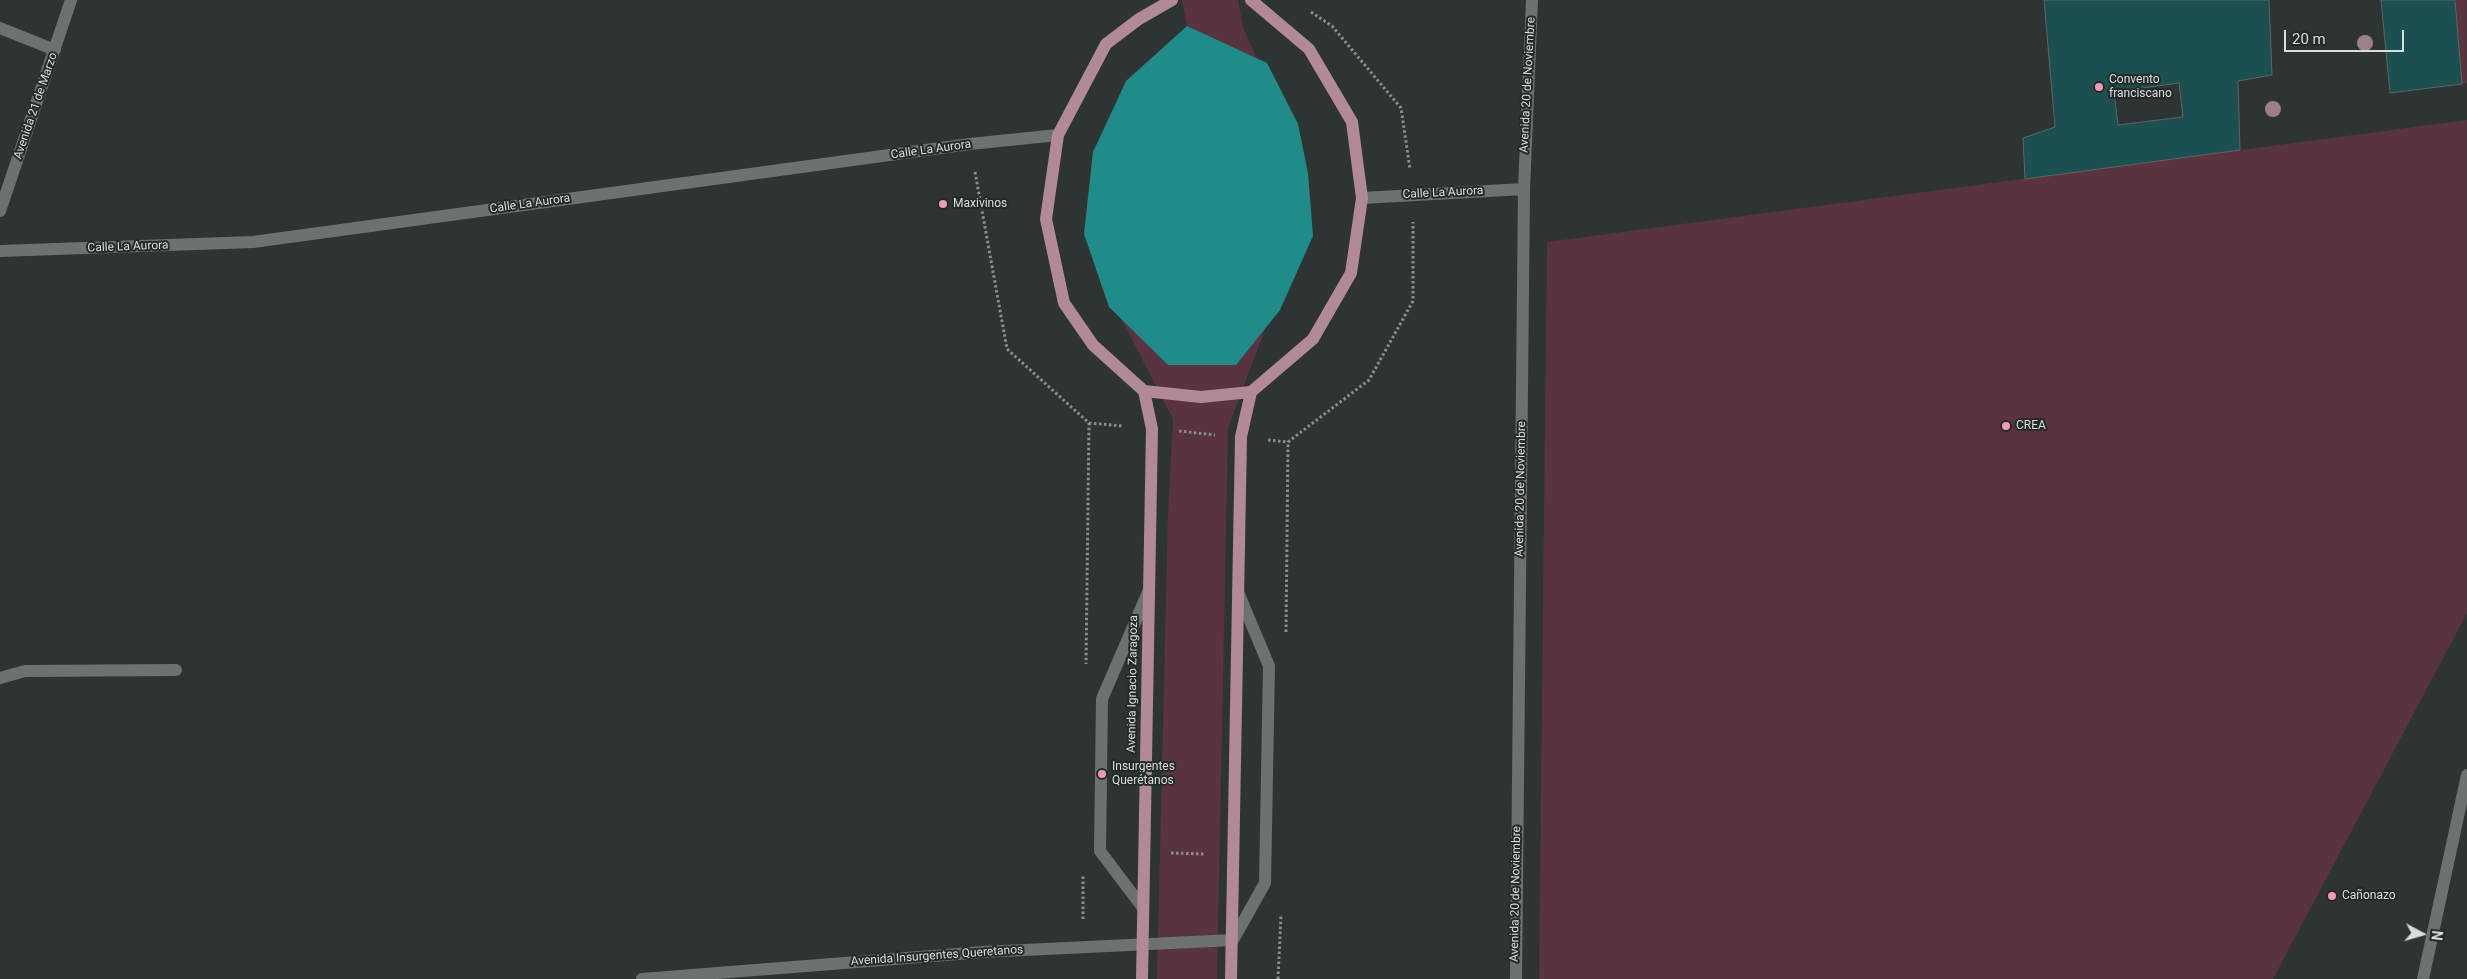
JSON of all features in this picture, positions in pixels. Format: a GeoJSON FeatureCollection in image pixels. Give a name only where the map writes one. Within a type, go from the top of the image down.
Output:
{"type":"FeatureCollection","features":[{"type":"Feature","properties":{"kind":"main road"},"geometry":{"type":"LineString","coordinates":[[1171,0],[1106,44],[1058,135],[1046,219],[1064,303],[1093,345],[1144,390],[1201,397],[1251,392],[1313,339],[1351,273],[1362,198],[1352,122],[1309,49],[1253,0]]}},
{"type":"Feature","properties":{"kind":"main road","name":"Avenida Ignacio Zaragoza"},"geometry":{"type":"LineString","coordinates":[[1142,979],[1152,429],[1144,390]]}},
{"type":"Feature","properties":{"kind":"main road"},"geometry":{"type":"LineString","coordinates":[[1231,979],[1241,437],[1251,392]]}},
{"type":"Feature","properties":{"kind":"street","name":"Avenida 21 de Marzo"},"geometry":{"type":"LineString","coordinates":[[0,211],[71,0]]}},
{"type":"Feature","properties":{"kind":"street","name":"Avenida 20 de Noviembre"},"geometry":{"type":"LineString","coordinates":[[1516,979],[1524,189],[1532,0]]}},
{"type":"Feature","properties":{"kind":"street"},"geometry":{"type":"LineString","coordinates":[[0,28],[55,50]]}},
{"type":"Feature","properties":{"kind":"street","name":"Calle La Aurora"},"geometry":{"type":"LineString","coordinates":[[0,251],[253,242],[970,144],[1058,135]]}},
{"type":"Feature","properties":{"kind":"street","name":"Calle La Aurora"},"geometry":{"type":"LineString","coordinates":[[1362,198],[1524,189]]}},
{"type":"Feature","properties":{"kind":"street"},"geometry":{"type":"LineString","coordinates":[[1143,908],[1100,851],[1102,699],[1149,590]]}},
{"type":"Feature","properties":{"kind":"street"},"geometry":{"type":"LineString","coordinates":[[1233,940],[1265,882],[1269,666],[1238,591]]}},
{"type":"Feature","properties":{"kind":"street"},"geometry":{"type":"LineString","coordinates":[[0,678],[25,671],[176,670]]}},
{"type":"Feature","properties":{"kind":"street"},"geometry":{"type":"LineString","coordinates":[[2423,979],[2467,775]]}},
{"type":"Feature","properties":{"kind":"street","name":"Avenida Insurgentes Queretanos"},"geometry":{"type":"LineString","coordinates":[[642,979],[728,976],[983,952],[1233,940]]}},
{"type":"Feature","properties":{"kind":"path"},"geometry":{"type":"LineString","coordinates":[[970,144],[1006,349],[1089,423],[1288,442],[1369,380],[1412,301],[1414,195],[1401,108],[1332,26],[1309,10]]}},
{"type":"Feature","properties":{"kind":"path"},"geometry":{"type":"LineString","coordinates":[[1086,672],[1089,423]]}},
{"type":"Feature","properties":{"kind":"path"},"geometry":{"type":"LineString","coordinates":[[1286,639],[1288,442]]}},
{"type":"Feature","properties":{"kind":"path"},"geometry":{"type":"LineString","coordinates":[[1144,852],[1233,854]]}},
{"type":"Feature","properties":{"kind":"path"},"geometry":{"type":"LineString","coordinates":[[1082,947],[1083,870]]}},
{"type":"Feature","properties":{"kind":"path"},"geometry":{"type":"LineString","coordinates":[[1278,979],[1281,913]]}},
{"type":"Feature","properties":{"kind":"shaded area"},"geometry":{"type":"Polygon","coordinates":[[[1182,0],[1238,0],[1243,28],[1308,173],[1313,236],[1265,329],[1228,428],[1217,979],[1157,979],[1168,514],[1173,419],[1122,320],[1084,234],[1093,152],[1187,26],[1182,0]]]}},
{"type":"Feature","properties":{"kind":"shaded area"},"geometry":{"type":"Polygon","coordinates":[[[2455,0],[2467,0],[2467,83],[2462,84],[2455,0]]]}},
{"type":"Feature","properties":{"kind":"shaded area","name":"CREA"},"geometry":{"type":"Polygon","coordinates":[[[2467,120],[2467,613],[2273,979],[1539,979],[1547,242],[2467,120]]]}},
{"type":"Feature","properties":{"kind":"water"},"geometry":{"type":"Polygon","coordinates":[[[1187,26],[1267,63],[1298,124],[1308,173],[1313,236],[1280,310],[1236,365],[1168,365],[1109,307],[1084,234],[1093,152],[1126,81],[1187,26]]]}},
{"type":"Feature","properties":{"kind":"building","name":"Convento franciscano"},"geometry":{"type":"Polygon","coordinates":[[[2044,0],[2269,0],[2272,75],[2238,81],[2240,150],[2025,179],[2023,138],[2055,127],[2044,0]],[[2179,83],[2114,92],[2118,125],[2183,117],[2179,83]]]}},
{"type":"Feature","properties":{"kind":"building"},"geometry":{"type":"Polygon","coordinates":[[[2381,0],[2455,0],[2462,84],[2390,93],[2381,0]]]}},
{"type":"Feature","properties":{"kind":"place","name":"Convento franciscano"},"geometry":{"type":"Point","coordinates":[2099,87]}},
{"type":"Feature","properties":{"kind":"place","name":"Maxivinos"},"geometry":{"type":"Point","coordinates":[943,204]}},
{"type":"Feature","properties":{"kind":"place","name":"CREA"},"geometry":{"type":"Point","coordinates":[2006,426]}},
{"type":"Feature","properties":{"kind":"place","name":"Insurgentes Querétanos"},"geometry":{"type":"Point","coordinates":[1102,774]}},
{"type":"Feature","properties":{"kind":"place","name":"Cañonazo"},"geometry":{"type":"Point","coordinates":[2332,896]}}]}
